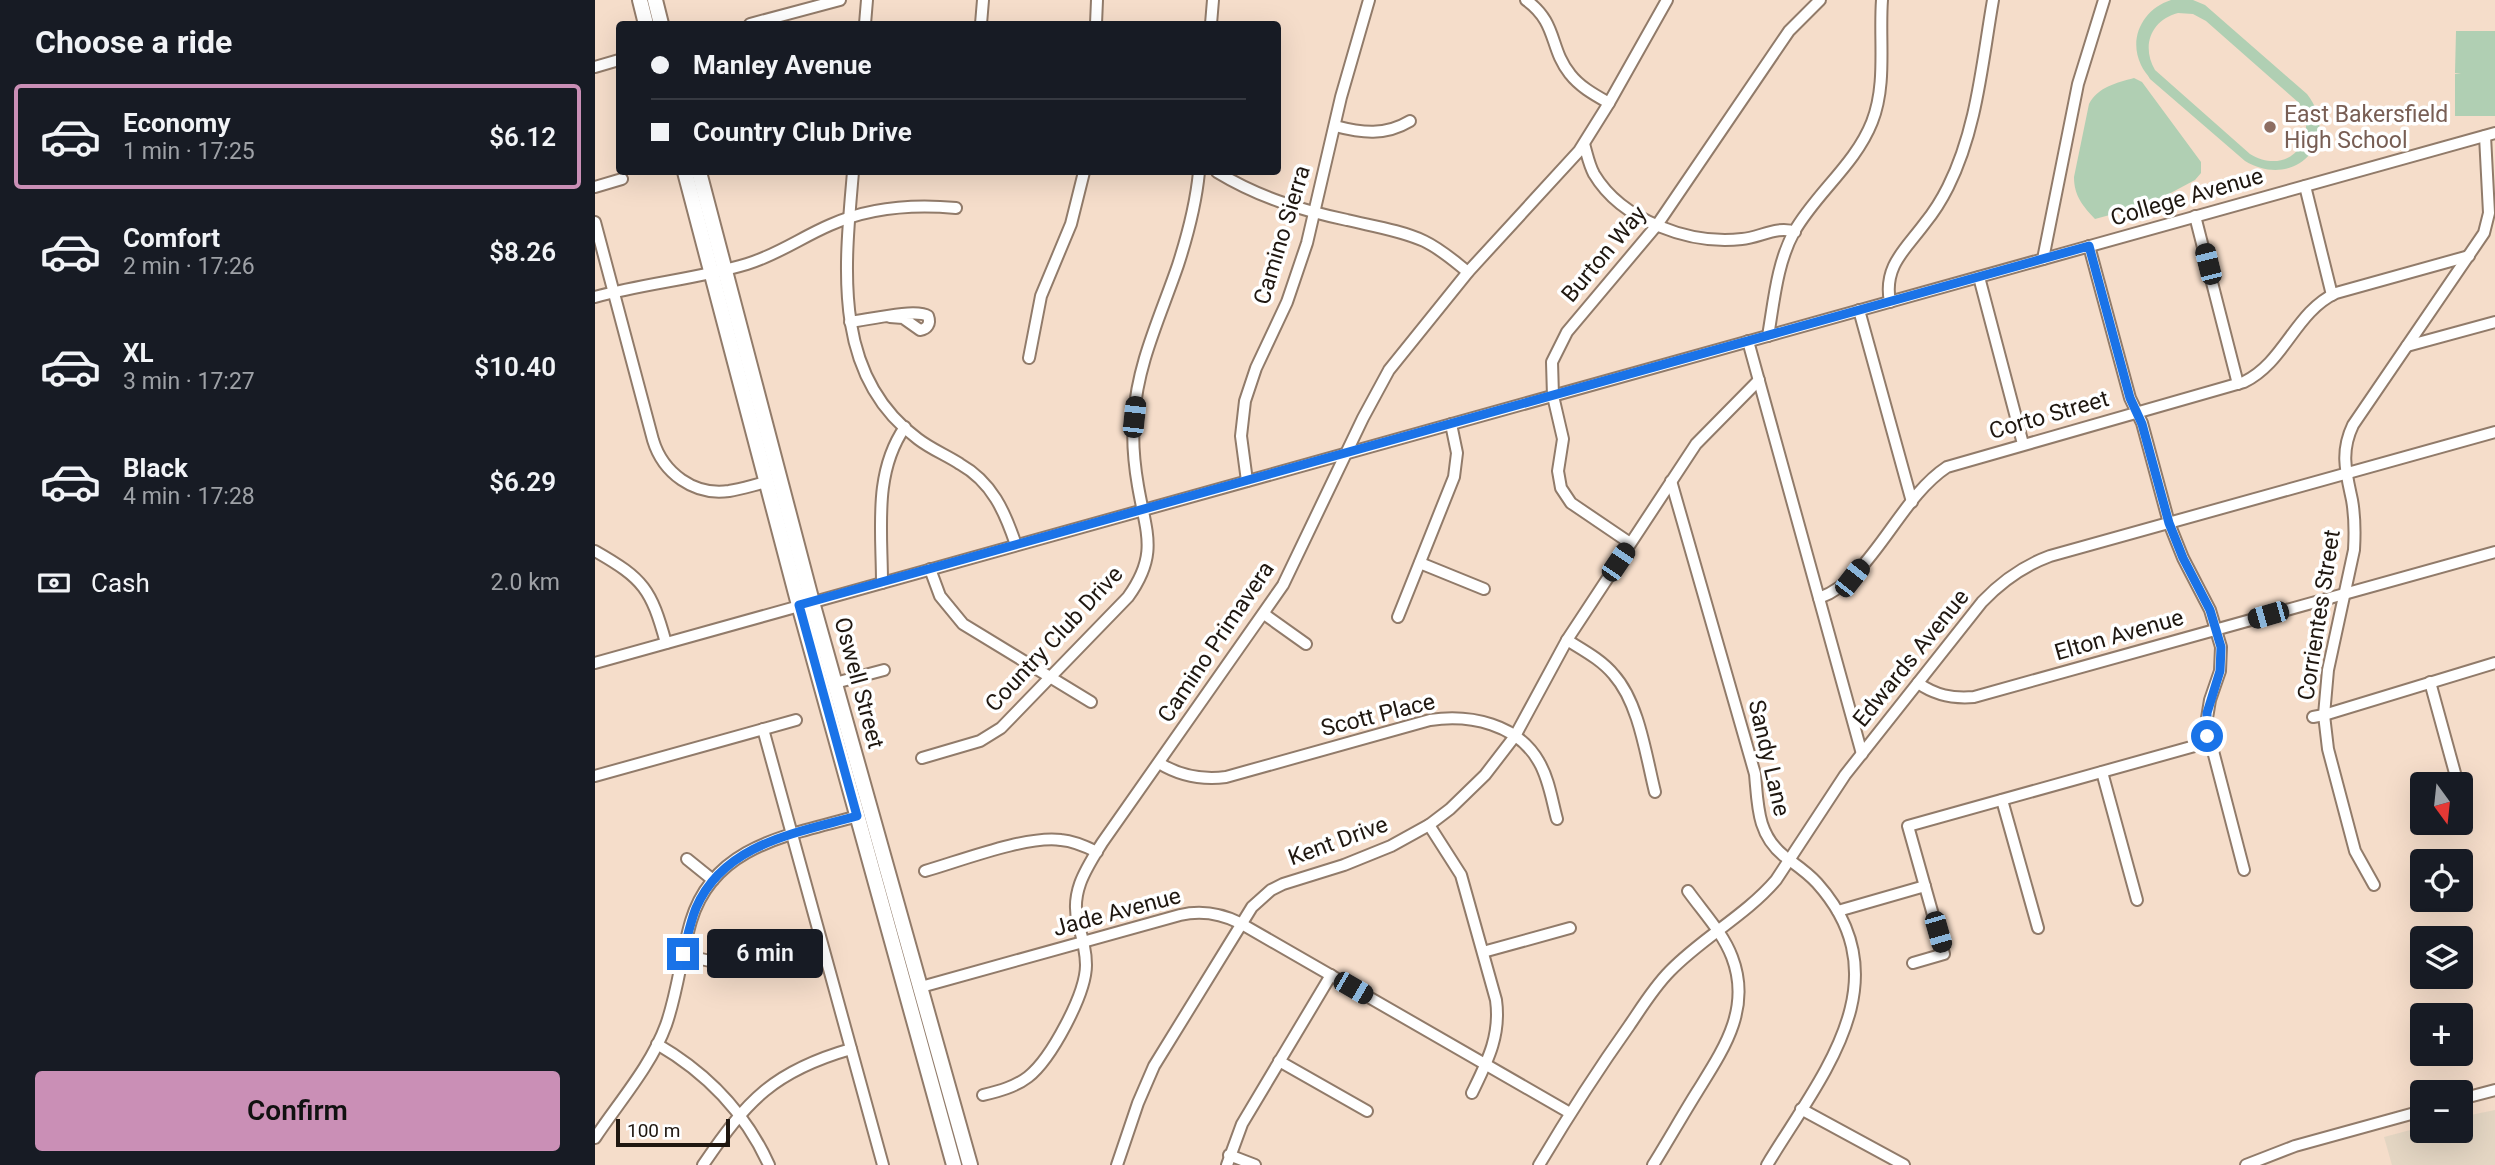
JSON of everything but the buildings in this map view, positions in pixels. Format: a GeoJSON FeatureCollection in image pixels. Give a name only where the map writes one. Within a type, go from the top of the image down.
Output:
{"type":"FeatureCollection","features":[{"type":"Feature","properties":{"kind":"main road"},"geometry":{"type":"LineString","coordinates":[[640,0],[655,21]]}},
{"type":"Feature","properties":{"kind":"main road"},"geometry":{"type":"LineString","coordinates":[[649,0],[655,21]]}},
{"type":"Feature","properties":{"kind":"main road"},"geometry":{"type":"LineString","coordinates":[[655,0],[656,21]]}},
{"type":"Feature","properties":{"kind":"main road","name":"Oswell Street"},"geometry":{"type":"LineString","coordinates":[[686,175],[718,271],[806,604],[857,816],[954,1165]]}},
{"type":"Feature","properties":{"kind":"main road","name":"Oswell Street"},"geometry":{"type":"LineString","coordinates":[[700,175],[718,271],[767,482],[806,604],[835,683],[970,1165]]}},
{"type":"Feature","properties":{"kind":"main road"},"geometry":{"type":"LineString","coordinates":[[857,816],[866,820],[894,898]]}},
{"type":"Feature","properties":{"kind":"main road"},"geometry":{"type":"LineString","coordinates":[[885,915],[900,938],[912,982],[921,987]]}},
{"type":"Feature","properties":{"kind":"street"},"geometry":{"type":"LineString","coordinates":[[761,21],[840,0]]}},
{"type":"Feature","properties":{"kind":"street"},"geometry":{"type":"LineString","coordinates":[[865,21],[867,0]]}},
{"type":"Feature","properties":{"kind":"street"},"geometry":{"type":"LineString","coordinates":[[981,21],[983,0]]}},
{"type":"Feature","properties":{"kind":"street"},"geometry":{"type":"LineString","coordinates":[[1096,21],[1097,0]]}},
{"type":"Feature","properties":{"kind":"street"},"geometry":{"type":"LineString","coordinates":[[1211,21],[1213,0]]}},
{"type":"Feature","properties":{"kind":"street","name":"Camino Sierra"},"geometry":{"type":"LineString","coordinates":[[1247,481],[1241,436],[1245,401],[1256,368],[1287,302],[1315,213],[1353,50],[1369,0]]}},
{"type":"Feature","properties":{"kind":"street"},"geometry":{"type":"LineString","coordinates":[[1526,0],[1548,23],[1562,63],[1569,73],[1584,88],[1609,103]]}},
{"type":"Feature","properties":{"kind":"street","name":"Camino Primavera"},"geometry":{"type":"LineString","coordinates":[[983,1095],[1021,1082],[1037,1069],[1082,992],[1087,966],[1077,920],[1076,897],[1083,875],[1283,585],[1389,370],[1468,272],[1562,172],[1584,144],[1667,0]]}},
{"type":"Feature","properties":{"kind":"street","name":"Burton Way"},"geometry":{"type":"LineString","coordinates":[[1630,543],[1575,507],[1565,496],[1558,480],[1563,439],[1553,396],[1552,362],[1567,332],[1657,225],[1789,31],[1820,0]]}},
{"type":"Feature","properties":{"kind":"street"},"geometry":{"type":"LineString","coordinates":[[1768,336],[1780,272],[1795,232],[1856,151],[1872,122],[1881,79],[1882,0]]}},
{"type":"Feature","properties":{"kind":"street"},"geometry":{"type":"LineString","coordinates":[[1890,302],[1888,283],[1893,263],[1938,204],[1958,167],[1965,146],[1993,0]]}},
{"type":"Feature","properties":{"kind":"street"},"geometry":{"type":"LineString","coordinates":[[2042,259],[2078,84],[2104,0]]}},
{"type":"Feature","properties":{"kind":"street"},"geometry":{"type":"LineString","coordinates":[[595,67],[616,61]]}},
{"type":"Feature","properties":{"kind":"street"},"geometry":{"type":"LineString","coordinates":[[1335,126],[1358,132],[1378,133],[1390,131],[1410,121]]}},
{"type":"Feature","properties":{"kind":"street","name":"College Avenue"},"geometry":{"type":"LineString","coordinates":[[595,663],[2490,135]]}},
{"type":"Feature","properties":{"kind":"street","name":"Corrientes Street"},"geometry":{"type":"LineString","coordinates":[[2374,885],[2355,851],[2318,716],[2355,533],[2352,502],[2345,474],[2345,446],[2353,425],[2484,233],[2487,223],[2490,135]]}},
{"type":"Feature","properties":{"kind":"street"},"geometry":{"type":"LineString","coordinates":[[1584,144],[1592,169],[1602,185],[1629,209],[1657,225],[1678,233],[1712,240],[1745,239],[1781,229],[1795,232]]}},
{"type":"Feature","properties":{"kind":"street"},"geometry":{"type":"LineString","coordinates":[[853,175],[846,286],[851,323],[866,373],[884,405],[905,428],[984,482],[1002,508],[1016,545]]}},
{"type":"Feature","properties":{"kind":"street"},"geometry":{"type":"LineString","coordinates":[[1030,358],[1041,296],[1071,224],[1083,175]]}},
{"type":"Feature","properties":{"kind":"street","name":"Country Club Drive"},"geometry":{"type":"LineString","coordinates":[[922,758],[980,741],[1001,728],[1128,597],[1141,576],[1148,538],[1134,453],[1136,398],[1147,351],[1185,243],[1198,175]]}},
{"type":"Feature","properties":{"kind":"street"},"geometry":{"type":"LineString","coordinates":[[1223,175],[1270,199],[1315,213],[1416,237],[1468,272]]}},
{"type":"Feature","properties":{"kind":"street"},"geometry":{"type":"LineString","coordinates":[[595,187],[622,179]]}},
{"type":"Feature","properties":{"kind":"street"},"geometry":{"type":"LineString","coordinates":[[2305,186],[2332,295]]}},
{"type":"Feature","properties":{"kind":"street"},"geometry":{"type":"LineString","coordinates":[[595,297],[653,282],[684,280],[763,258],[849,217],[896,207],[956,208]]}},
{"type":"Feature","properties":{"kind":"street"},"geometry":{"type":"LineString","coordinates":[[2195,216],[2238,384]]}},
{"type":"Feature","properties":{"kind":"street"},"geometry":{"type":"LineString","coordinates":[[595,222],[653,440],[666,466],[684,482],[708,491],[731,491],[767,482]]}},
{"type":"Feature","properties":{"kind":"street"},"geometry":{"type":"LineString","coordinates":[[2089,246],[2130,398],[2137,412],[2169,523],[2217,629],[2222,659],[2207,713],[2209,742],[2244,870]]}},
{"type":"Feature","properties":{"kind":"street","name":"Corto Street"},"geometry":{"type":"LineString","coordinates":[[1819,598],[1852,578],[1928,482],[1947,467],[2238,384],[2265,370],[2307,314],[2332,295],[2469,256]]}},
{"type":"Feature","properties":{"kind":"street"},"geometry":{"type":"LineString","coordinates":[[1979,277],[2023,444]]}},
{"type":"Feature","properties":{"kind":"street"},"geometry":{"type":"LineString","coordinates":[[1859,310],[1912,502]]}},
{"type":"Feature","properties":{"kind":"street"},"geometry":{"type":"LineString","coordinates":[[851,323],[890,317]]}},
{"type":"Feature","properties":{"kind":"street"},"geometry":{"type":"LineString","coordinates":[[2407,346],[2495,322]]}},
{"type":"Feature","properties":{"kind":"street"},"geometry":{"type":"LineString","coordinates":[[1748,341],[1862,754]]}},
{"type":"Feature","properties":{"kind":"street","name":"Kent Drive"},"geometry":{"type":"LineString","coordinates":[[1117,1165],[1137,1103],[1154,1066],[1240,923],[1261,897],[1283,884],[1371,855],[1429,825],[1458,802],[1485,775],[1515,737],[1567,639],[1671,481],[1704,434],[1759,380]]}},
{"type":"Feature","properties":{"kind":"street"},"geometry":{"type":"LineString","coordinates":[[1398,617],[1454,477],[1457,453],[1451,424]]}},
{"type":"Feature","properties":{"kind":"street"},"geometry":{"type":"LineString","coordinates":[[882,583],[883,477],[890,453],[905,428]]}},
{"type":"Feature","properties":{"kind":"street","name":"Edwards Avenue"},"geometry":{"type":"LineString","coordinates":[[1539,1165],[1587,1084],[1658,985],[1683,959],[1764,894],[1845,775],[1982,602],[2007,579],[2023,568],[2050,556],[2495,432]]}},
{"type":"Feature","properties":{"kind":"street","name":"Sandy Lane"},"geometry":{"type":"LineString","coordinates":[[1671,481],[1755,774],[1756,801],[1761,824],[1774,845],[1813,878],[1838,911],[1853,958],[1853,1005],[1842,1039],[1767,1165]]}},
{"type":"Feature","properties":{"kind":"street"},"geometry":{"type":"LineString","coordinates":[[595,551],[624,567],[644,586],[656,608],[666,643]]}},
{"type":"Feature","properties":{"kind":"street","name":"Elton Avenue"},"geometry":{"type":"LineString","coordinates":[[1918,683],[1949,697],[1973,697],[2495,552]]}},
{"type":"Feature","properties":{"kind":"street"},"geometry":{"type":"LineString","coordinates":[[1420,563],[1484,589]]}},
{"type":"Feature","properties":{"kind":"street"},"geometry":{"type":"LineString","coordinates":[[930,569],[940,596],[954,615],[972,629],[1091,702]]}},
{"type":"Feature","properties":{"kind":"street"},"geometry":{"type":"LineString","coordinates":[[1264,614],[1307,644]]}},
{"type":"Feature","properties":{"kind":"street"},"geometry":{"type":"LineString","coordinates":[[1567,639],[1603,664],[1621,684],[1632,706],[1655,792]]}},
{"type":"Feature","properties":{"kind":"street"},"geometry":{"type":"LineString","coordinates":[[2318,716],[2495,663]]}},
{"type":"Feature","properties":{"kind":"street"},"geometry":{"type":"LineString","coordinates":[[835,683],[884,670]]}},
{"type":"Feature","properties":{"kind":"street"},"geometry":{"type":"LineString","coordinates":[[2430,682],[2455,772]]}},
{"type":"Feature","properties":{"kind":"street","name":"Scott Place"},"geometry":{"type":"LineString","coordinates":[[1159,763],[1187,776],[1226,777],[1422,722],[1444,718],[1487,723],[1525,744],[1540,763],[1557,819]]}},
{"type":"Feature","properties":{"kind":"street"},"geometry":{"type":"LineString","coordinates":[[595,776],[796,720]]}},
{"type":"Feature","properties":{"kind":"street"},"geometry":{"type":"LineString","coordinates":[[762,729],[883,1165]]}},
{"type":"Feature","properties":{"kind":"street"},"geometry":{"type":"LineString","coordinates":[[1913,963],[1944,954],[1908,826],[2209,742]]}},
{"type":"Feature","properties":{"kind":"street"},"geometry":{"type":"LineString","coordinates":[[2102,772],[2137,900]]}},
{"type":"Feature","properties":{"kind":"street"},"geometry":{"type":"LineString","coordinates":[[2002,800],[2038,928]]}},
{"type":"Feature","properties":{"kind":"street"},"geometry":{"type":"LineString","coordinates":[[595,1138],[657,1044],[670,1012],[696,907],[712,880],[740,855],[767,842],[857,816]]}},
{"type":"Feature","properties":{"kind":"street"},"geometry":{"type":"LineString","coordinates":[[1429,825],[1461,875],[1498,1014],[1496,1040],[1472,1093]]}},
{"type":"Feature","properties":{"kind":"street"},"geometry":{"type":"LineString","coordinates":[[925,871],[1035,840],[1060,839],[1097,852]]}},
{"type":"Feature","properties":{"kind":"street"},"geometry":{"type":"LineString","coordinates":[[687,859],[712,880]]}},
{"type":"Feature","properties":{"kind":"street"},"geometry":{"type":"LineString","coordinates":[[1838,911],[1925,886]]}},
{"type":"Feature","properties":{"kind":"street"},"geometry":{"type":"LineString","coordinates":[[1653,1165],[1724,1049],[1734,1025],[1739,998],[1732,957],[1718,932],[1688,891]]}},
{"type":"Feature","properties":{"kind":"street","name":"Jade Avenue"},"geometry":{"type":"LineString","coordinates":[[921,987],[1189,913],[1216,914],[1240,923],[1570,1113]]}},
{"type":"Feature","properties":{"kind":"street"},"geometry":{"type":"LineString","coordinates":[[1483,952],[1570,928]]}},
{"type":"Feature","properties":{"kind":"street"},"geometry":{"type":"LineString","coordinates":[[683,954],[719,963]]}},
{"type":"Feature","properties":{"kind":"street"},"geometry":{"type":"LineString","coordinates":[[1255,1165],[1228,1160],[1242,1124],[1331,975]]}},
{"type":"Feature","properties":{"kind":"street"},"geometry":{"type":"LineString","coordinates":[[657,1044],[701,1074],[739,1114],[769,1165]]}},
{"type":"Feature","properties":{"kind":"street"},"geometry":{"type":"LineString","coordinates":[[703,1165],[739,1114],[754,1098],[787,1074],[851,1049]]}},
{"type":"Feature","properties":{"kind":"street"},"geometry":{"type":"LineString","coordinates":[[1279,1061],[1367,1111]]}},
{"type":"Feature","properties":{"kind":"street"},"geometry":{"type":"LineString","coordinates":[[2473,1096],[2495,1090]]}},
{"type":"Feature","properties":{"kind":"street"},"geometry":{"type":"LineString","coordinates":[[1801,1109],[1904,1165]]}},
{"type":"Feature","properties":{"kind":"street"},"geometry":{"type":"LineString","coordinates":[[2246,1165],[2295,1146],[2410,1114]]}},
{"type":"Feature","properties":{"kind":"shaded area"},"geometry":{"type":"Polygon","coordinates":[[[2495,1110],[2495,1165],[2392,1165],[2384,1137],[2410,1130],[2410,1143],[2473,1143],[2473,1115],[2495,1110]]]}},
{"type":"Feature","properties":{"kind":"green space"},"geometry":{"type":"Polygon","coordinates":[[[2171,0],[2193,0],[2205,5],[2307,94],[2317,111],[2320,128],[2316,143],[2308,156],[2296,165],[2281,170],[2263,169],[2245,161],[2150,79],[2137,55],[2137,35],[2146,17],[2161,4],[2171,0]],[[2178,13],[2169,16],[2155,28],[2149,43],[2149,52],[2155,70],[2250,154],[2264,160],[2288,158],[2297,151],[2306,130],[2305,117],[2299,103],[2206,21],[2193,14],[2178,13]]]}},
{"type":"Feature","properties":{"kind":"green space"},"geometry":{"type":"Polygon","coordinates":[[[2456,31],[2495,31],[2495,116],[2455,116],[2455,74],[2461,74],[2455,73],[2456,31]]]}},
{"type":"Feature","properties":{"kind":"green space"},"geometry":{"type":"Polygon","coordinates":[[[2134,78],[2142,82],[2201,162],[2201,173],[2195,180],[2150,204],[2095,219],[2080,200],[2074,177],[2089,104],[2102,90],[2134,78]]]}},
{"type":"Feature","properties":{"kind":"place","name":"East Bakersfield High School"},"geometry":{"type":"Point","coordinates":[2270,127]}},
{"type":"Feature","properties":{"kind":"route"},"geometry":{"type":"LineString","coordinates":[[683,954],[696,907],[712,880],[730,862],[767,842],[857,816],[799,605],[2089,246],[2130,398],[2142,424],[2169,523],[2217,629],[2222,659],[2207,713],[2207,736]]}}]}
